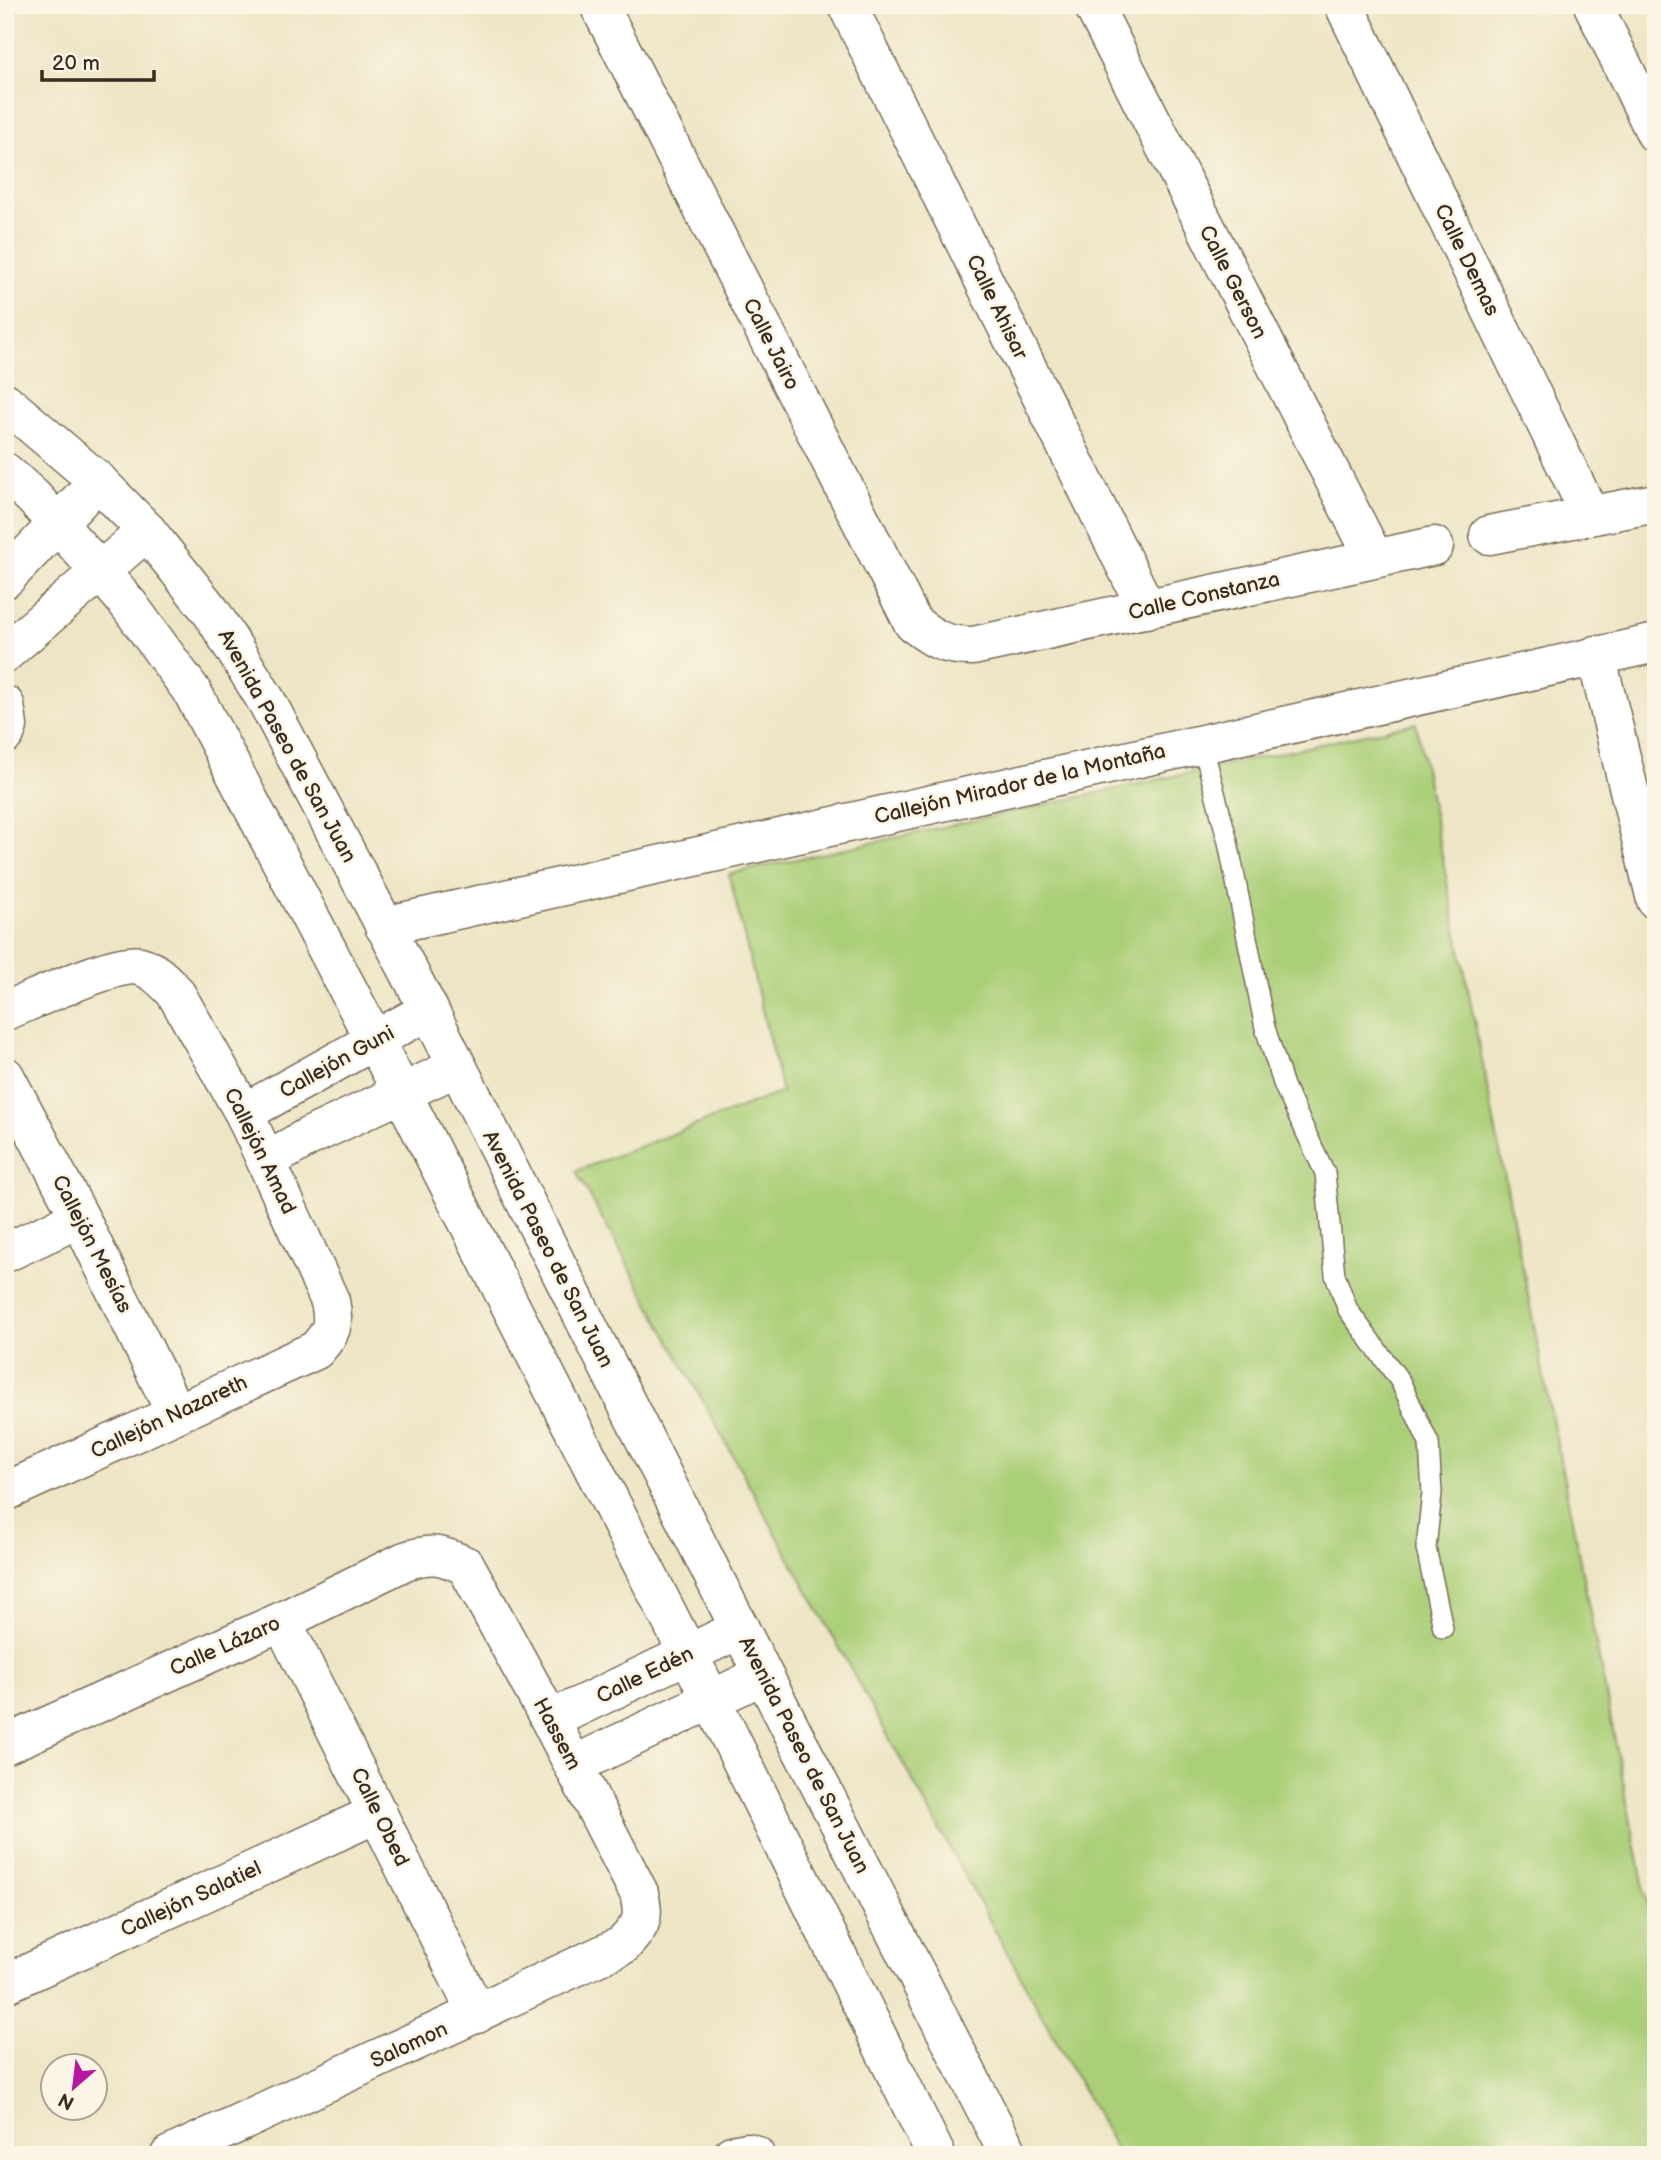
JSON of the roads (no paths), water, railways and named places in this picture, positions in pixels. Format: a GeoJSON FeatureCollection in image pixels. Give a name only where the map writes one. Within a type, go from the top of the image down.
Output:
{"type":"FeatureCollection","features":[{"type":"Feature","properties":{"kind":"street","name":"Calle Jairo"},"geometry":{"type":"LineString","coordinates":[[599,5],[913,623],[932,638],[952,646],[974,646]]}},
{"type":"Feature","properties":{"kind":"street","name":"Calle Ahisar"},"geometry":{"type":"LineString","coordinates":[[847,5],[1147,609]]}},
{"type":"Feature","properties":{"kind":"street","name":"Calle Gerson"},"geometry":{"type":"LineString","coordinates":[[1093,5],[1374,558]]}},
{"type":"Feature","properties":{"kind":"street","name":"Calle Demas"},"geometry":{"type":"LineString","coordinates":[[1344,5],[1590,515]]}},
{"type":"Feature","properties":{"kind":"street"},"geometry":{"type":"LineString","coordinates":[[1593,5],[1656,134]]}},
{"type":"Feature","properties":{"kind":"street","name":"Avenida Paseo de San Juan"},"geometry":{"type":"LineString","coordinates":[[5,402],[98,481],[147,531],[212,613],[267,702],[429,1010],[763,1675],[1009,2155]]}},
{"type":"Feature","properties":{"kind":"street"},"geometry":{"type":"LineString","coordinates":[[5,472],[59,524],[129,605],[193,693],[402,1093],[711,1699],[936,2155]]}},
{"type":"Feature","properties":{"kind":"street"},"geometry":{"type":"LineString","coordinates":[[5,579],[98,481]]}},
{"type":"Feature","properties":{"kind":"street"},"geometry":{"type":"LineString","coordinates":[[1489,535],[1656,503]]}},
{"type":"Feature","properties":{"kind":"street"},"geometry":{"type":"LineString","coordinates":[[5,653],[147,531]]}},
{"type":"Feature","properties":{"kind":"street","name":"Calle Constanza"},"geometry":{"type":"LineString","coordinates":[[974,646],[1434,546]]}},
{"type":"Feature","properties":{"kind":"street","name":"Callejón Mirador de la Montaña"},"geometry":{"type":"LineString","coordinates":[[384,926],[1656,643]]}},
{"type":"Feature","properties":{"kind":"street"},"geometry":{"type":"LineString","coordinates":[[1596,655],[1656,900]]}},
{"type":"Feature","properties":{"kind":"street"},"geometry":{"type":"LineString","coordinates":[[5,705],[8,726],[5,734]]}},
{"type":"Feature","properties":{"kind":"street","name":"Callejón Amad"},"geometry":{"type":"LineString","coordinates":[[5,1012],[117,967],[139,966],[160,976],[175,992],[244,1113],[267,1161],[330,1301],[334,1320],[328,1336]]}},
{"type":"Feature","properties":{"kind":"street","name":"Callejón Guni"},"geometry":{"type":"LineString","coordinates":[[244,1113],[429,1010]]}},
{"type":"Feature","properties":{"kind":"street"},"geometry":{"type":"LineString","coordinates":[[267,1161],[308,1137],[457,1067]]}},
{"type":"Feature","properties":{"kind":"street","name":"Callejón Mesías"},"geometry":{"type":"LineString","coordinates":[[5,1076],[80,1219],[176,1414]]}},
{"type":"Feature","properties":{"kind":"street"},"geometry":{"type":"LineString","coordinates":[[5,1252],[80,1219]]}},
{"type":"Feature","properties":{"kind":"street","name":"Callejón Nazareth"},"geometry":{"type":"LineString","coordinates":[[5,1492],[316,1350],[328,1336]]}},
{"type":"Feature","properties":{"kind":"street","name":"Calle Lázaro"},"geometry":{"type":"LineString","coordinates":[[5,1745],[282,1621],[405,1561],[426,1554],[446,1556]]}},
{"type":"Feature","properties":{"kind":"street","name":"Hassem"},"geometry":{"type":"LineString","coordinates":[[446,1556],[466,1566],[574,1765],[639,1893],[643,1912],[641,1926]]}},
{"type":"Feature","properties":{"kind":"street","name":"Calle Obed"},"geometry":{"type":"LineString","coordinates":[[282,1621],[477,2014]]}},
{"type":"Feature","properties":{"kind":"street","name":"Calle Edén"},"geometry":{"type":"LineString","coordinates":[[550,1720],[740,1629]]}},
{"type":"Feature","properties":{"kind":"street"},"geometry":{"type":"LineString","coordinates":[[574,1765],[763,1675]]}},
{"type":"Feature","properties":{"kind":"street","name":"Callejón Salatiel"},"geometry":{"type":"LineString","coordinates":[[5,1984],[377,1813]]}},
{"type":"Feature","properties":{"kind":"street","name":"Salomon"},"geometry":{"type":"LineString","coordinates":[[170,2155],[624,1945],[641,1926]]}},
{"type":"Feature","properties":{"kind":"street"},"geometry":{"type":"LineString","coordinates":[[732,2155],[748,2152],[755,2155]]}},
{"type":"Feature","properties":{"kind":"lane"},"geometry":{"type":"LineString","coordinates":[[1202,743],[1228,842],[1265,1028],[1284,1086],[1325,1173],[1335,1275],[1348,1310],[1400,1381],[1429,1443],[1432,1493],[1426,1548],[1443,1628]]}}]}
